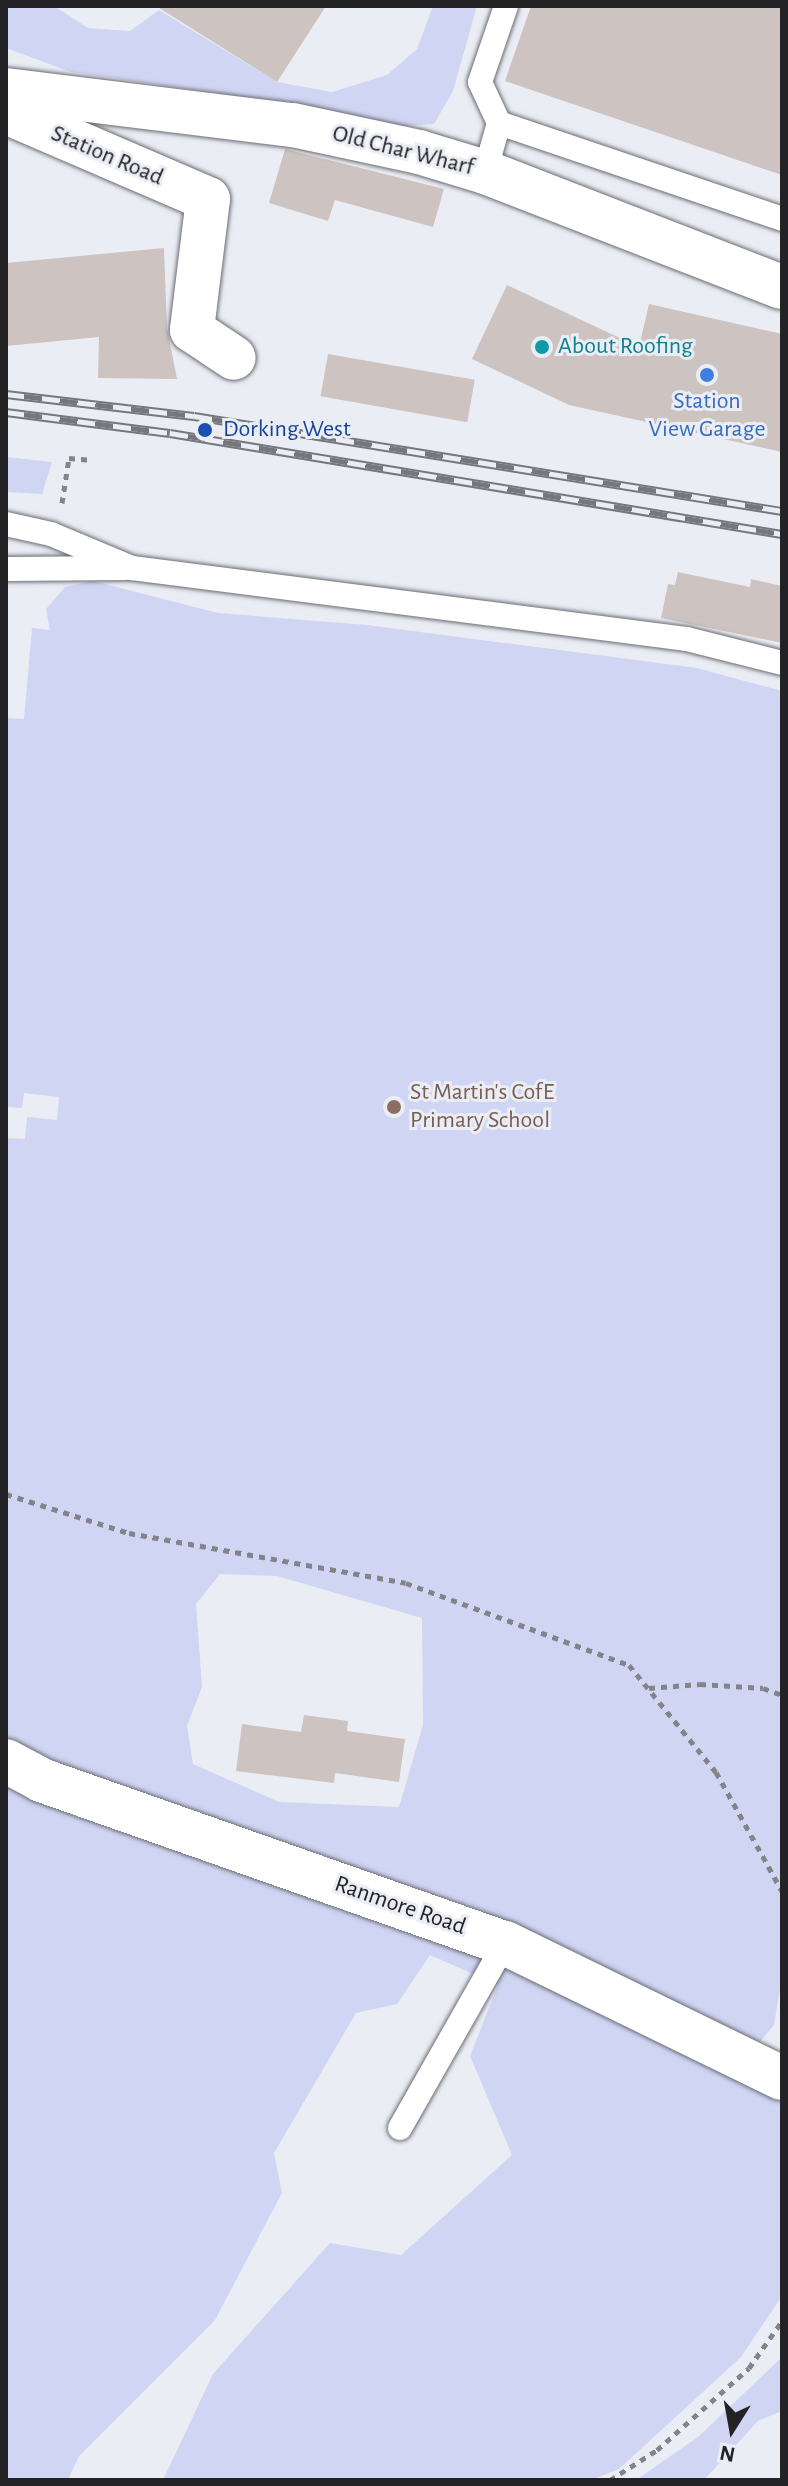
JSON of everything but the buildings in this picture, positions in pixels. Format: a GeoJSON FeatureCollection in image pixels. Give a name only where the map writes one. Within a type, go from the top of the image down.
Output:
{"type":"FeatureCollection","features":[{"type":"Feature","properties":{"kind":"street","name":"Old Char Wharf"},"geometry":{"type":"LineString","coordinates":[[6,90],[293,125],[485,172],[782,287]]}},
{"type":"Feature","properties":{"kind":"street","name":"Station Road"},"geometry":{"type":"LineString","coordinates":[[6,112],[208,199],[192,330],[234,358]]}},
{"type":"Feature","properties":{"kind":"street","name":"Ranmore Road"},"geometry":{"type":"LineString","coordinates":[[6,1761],[41,1780],[505,1943],[782,2078]]}},
{"type":"Feature","properties":{"kind":"lane"},"geometry":{"type":"LineString","coordinates":[[485,172],[499,123],[480,82],[506,6]]}},
{"type":"Feature","properties":{"kind":"lane"},"geometry":{"type":"LineString","coordinates":[[499,123],[782,219]]}},
{"type":"Feature","properties":{"kind":"lane"},"geometry":{"type":"LineString","coordinates":[[6,524],[51,534],[132,568]]}},
{"type":"Feature","properties":{"kind":"lane"},"geometry":{"type":"LineString","coordinates":[[6,569],[132,568],[687,639],[782,663]]}},
{"type":"Feature","properties":{"kind":"lane"},"geometry":{"type":"LineString","coordinates":[[400,2128],[505,1943]]}},
{"type":"Feature","properties":{"kind":"path"},"geometry":{"type":"LineString","coordinates":[[51,534],[61,509],[69,458],[92,460]]}},
{"type":"Feature","properties":{"kind":"path"},"geometry":{"type":"LineString","coordinates":[[6,1494],[129,1533],[406,1583],[629,1665],[716,1772],[782,1891]]}},
{"type":"Feature","properties":{"kind":"path"},"geometry":{"type":"LineString","coordinates":[[648,1688],[700,1684],[763,1688],[782,1695]]}},
{"type":"Feature","properties":{"kind":"path"},"geometry":{"type":"LineString","coordinates":[[610,2480],[657,2450],[749,2368],[782,2321]]}},
{"type":"Feature","properties":{"kind":"shaded area"},"geometry":{"type":"Polygon","coordinates":[[[6,6],[54,6],[88,28],[130,31],[159,10],[277,82],[332,92],[387,75],[417,49],[433,6],[477,6],[453,91],[434,124],[376,128],[222,94],[71,72],[6,48],[6,6]]]}},
{"type":"Feature","properties":{"kind":"shaded area"},"geometry":{"type":"Polygon","coordinates":[[[6,457],[52,462],[42,494],[6,492],[6,457]]]}},
{"type":"Feature","properties":{"kind":"shaded area"},"geometry":{"type":"Polygon","coordinates":[[[93,581],[218,613],[367,625],[697,668],[782,691],[782,1977],[774,2025],[734,2073],[782,2102],[782,2296],[741,2357],[619,2469],[591,2480],[163,2480],[213,2374],[330,2243],[401,2255],[512,2155],[470,2056],[498,1985],[430,1955],[397,2004],[356,2013],[274,2153],[282,2193],[215,2320],[79,2456],[68,2480],[6,2480],[6,1138],[25,1139],[27,1117],[57,1120],[59,1097],[24,1093],[22,1108],[6,1107],[6,718],[24,719],[32,628],[50,630],[46,609],[65,587],[93,581]],[[220,1574],[196,1604],[202,1687],[187,1726],[193,1764],[279,1802],[399,1807],[423,1725],[422,1618],[277,1576],[220,1574]]]}},
{"type":"Feature","properties":{"kind":"shaded area"},"geometry":{"type":"Polygon","coordinates":[[[782,2357],[782,2411],[758,2421],[704,2480],[636,2480],[698,2437],[782,2357]]]}},
{"type":"Feature","properties":{"kind":"railway"},"geometry":{"type":"LineString","coordinates":[[6,394],[194,416],[782,511]]}},
{"type":"Feature","properties":{"kind":"railway"},"geometry":{"type":"LineString","coordinates":[[6,412],[170,433],[782,534]]}},
{"type":"Feature","properties":{"kind":"place","name":"About Roofing"},"geometry":{"type":"Point","coordinates":[542,347]}},
{"type":"Feature","properties":{"kind":"place","name":"Station View Garage"},"geometry":{"type":"Point","coordinates":[707,375]}},
{"type":"Feature","properties":{"kind":"place","name":"Dorking West"},"geometry":{"type":"Point","coordinates":[205,430]}},
{"type":"Feature","properties":{"kind":"place","name":"St Martin's CofE Primary School"},"geometry":{"type":"Point","coordinates":[394,1107]}}]}
